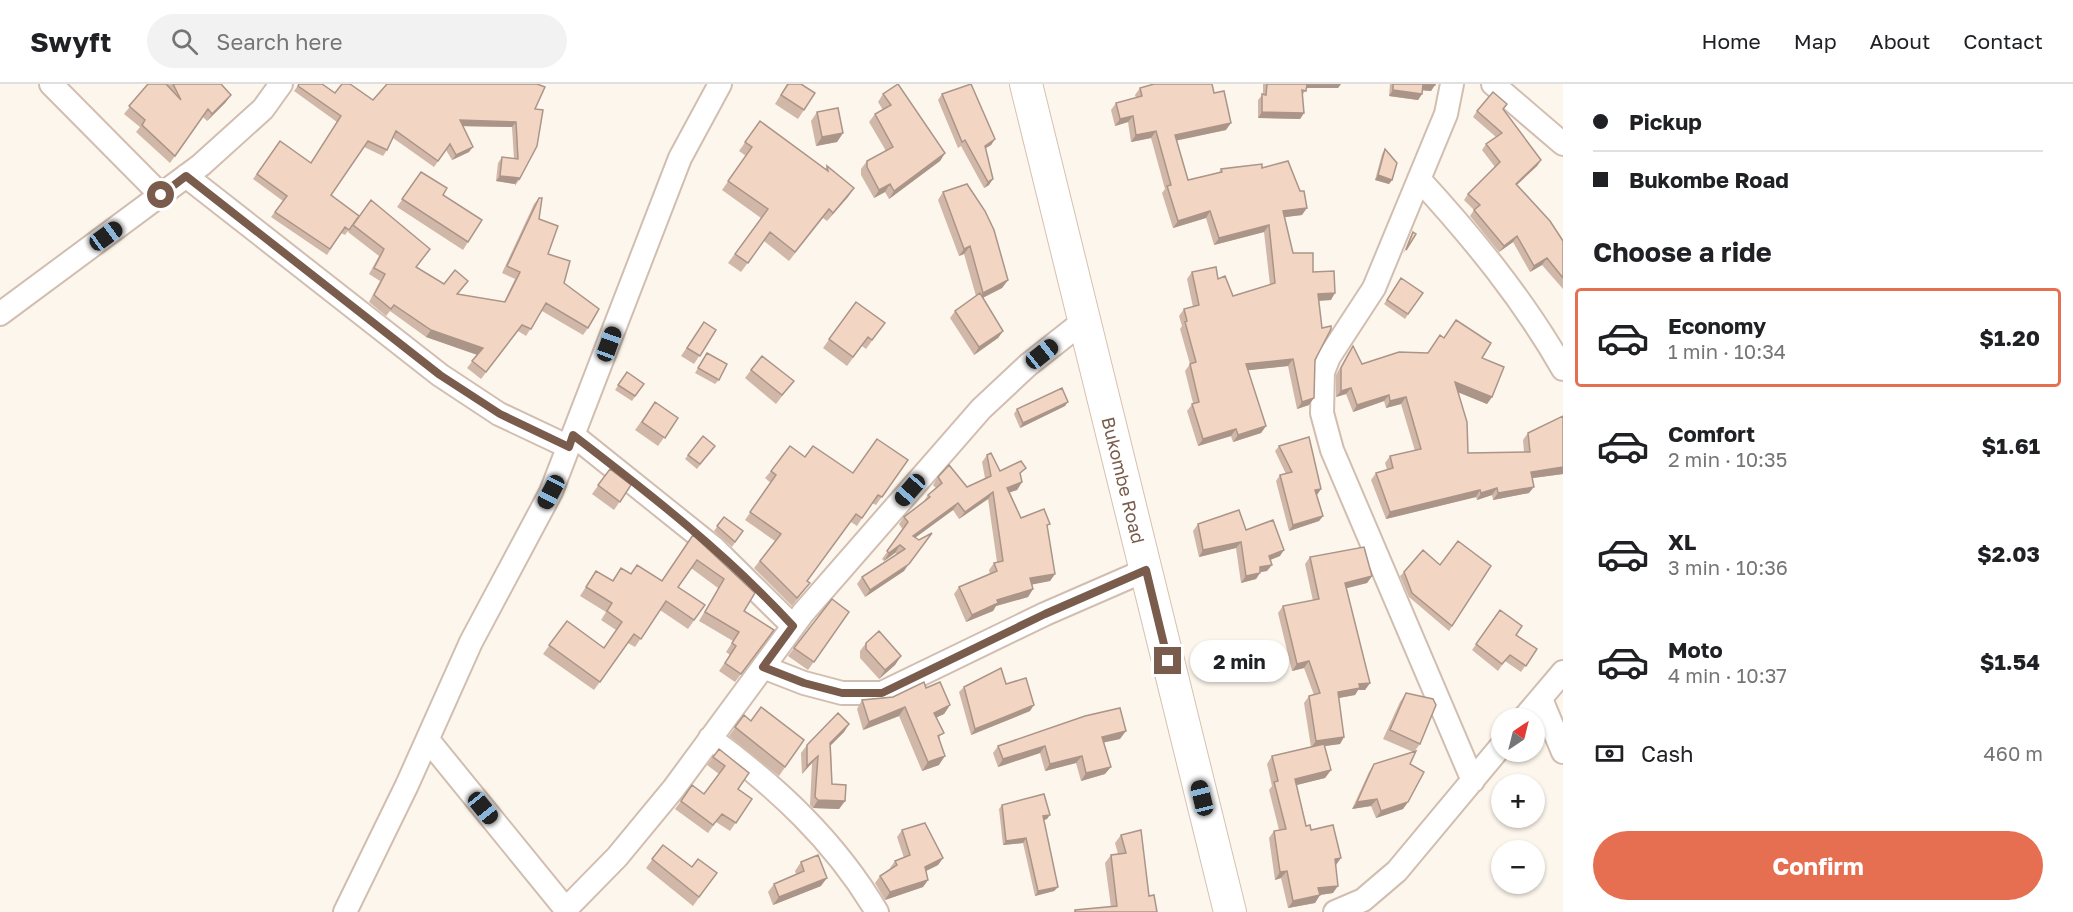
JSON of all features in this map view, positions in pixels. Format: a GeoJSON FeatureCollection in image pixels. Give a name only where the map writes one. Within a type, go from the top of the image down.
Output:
{"type":"FeatureCollection","features":[{"type":"Feature","properties":{"kind":"main road","name":"Bukombe Road"},"geometry":{"type":"LineString","coordinates":[[1026,84],[1230,912]]}},
{"type":"Feature","properties":{"kind":"street"},"geometry":{"type":"LineString","coordinates":[[51,84],[161,195]]}},
{"type":"Feature","properties":{"kind":"street"},"geometry":{"type":"LineString","coordinates":[[0,314],[186,176],[263,109],[281,84]]}},
{"type":"Feature","properties":{"kind":"street"},"geometry":{"type":"LineString","coordinates":[[345,912],[428,740],[471,642],[551,492],[680,158],[720,84]]}},
{"type":"Feature","properties":{"kind":"street"},"geometry":{"type":"LineString","coordinates":[[1452,84],[1446,114],[1374,288],[1329,357],[1323,372],[1322,413],[1332,450],[1473,781]]}},
{"type":"Feature","properties":{"kind":"street"},"geometry":{"type":"LineString","coordinates":[[1493,84],[1563,144]]}},
{"type":"Feature","properties":{"kind":"street"},"geometry":{"type":"LineString","coordinates":[[186,176],[440,375],[500,414],[571,441],[714,548],[765,595],[793,626]]}},
{"type":"Feature","properties":{"kind":"street"},"geometry":{"type":"LineString","coordinates":[[1419,178],[1468,232],[1509,285],[1563,369]]}},
{"type":"Feature","properties":{"kind":"street"},"geometry":{"type":"LineString","coordinates":[[428,740],[567,911],[674,788],[793,626],[981,409],[1028,365],[1084,320]]}},
{"type":"Feature","properties":{"kind":"street"},"geometry":{"type":"LineString","coordinates":[[763,667],[804,683],[842,693],[882,693],[1045,614],[1146,570]]}},
{"type":"Feature","properties":{"kind":"street"},"geometry":{"type":"LineString","coordinates":[[1532,708],[1563,672]]}},
{"type":"Feature","properties":{"kind":"street"},"geometry":{"type":"LineString","coordinates":[[1540,699],[1563,752]]}},
{"type":"Feature","properties":{"kind":"street"},"geometry":{"type":"LineString","coordinates":[[710,738],[760,775],[820,834],[860,883],[877,912]]}},
{"type":"Feature","properties":{"kind":"street"},"geometry":{"type":"LineString","coordinates":[[1335,912],[1364,900],[1397,871],[1491,759]]}},
{"type":"Feature","properties":{"kind":"building"},"geometry":{"type":"Polygon","coordinates":[[[148,84],[166,84],[181,100],[173,84],[221,84],[231,95],[212,114],[208,109],[175,156],[142,125],[145,120],[129,106],[148,84]]]}},
{"type":"Feature","properties":{"kind":"building"},"geometry":{"type":"Polygon","coordinates":[[[299,84],[322,84],[335,93],[342,84],[350,84],[373,100],[387,84],[537,84],[545,87],[535,109],[543,110],[537,146],[519,180],[519,178],[500,176],[502,157],[518,159],[516,122],[460,120],[473,147],[456,155],[450,144],[438,161],[396,131],[387,150],[368,141],[331,195],[359,216],[349,230],[345,227],[330,249],[275,212],[287,196],[257,174],[280,141],[311,163],[341,116],[298,86],[299,84]]]}},
{"type":"Feature","properties":{"kind":"building"},"geometry":{"type":"Polygon","coordinates":[[[788,84],[801,84],[815,93],[804,110],[781,95],[788,84]]]}},
{"type":"Feature","properties":{"kind":"building"},"geometry":{"type":"Polygon","coordinates":[[[898,84],[945,153],[894,191],[890,184],[879,190],[867,167],[867,161],[893,147],[875,114],[891,105],[883,94],[898,84]]]}},
{"type":"Feature","properties":{"kind":"building"},"geometry":{"type":"Polygon","coordinates":[[[971,84],[995,139],[985,146],[993,179],[988,182],[965,140],[962,142],[942,94],[971,84]]]}},
{"type":"Feature","properties":{"kind":"building"},"geometry":{"type":"Polygon","coordinates":[[[1154,84],[1212,84],[1214,93],[1224,91],[1231,123],[1175,135],[1188,180],[1222,172],[1221,169],[1262,164],[1262,168],[1288,161],[1300,191],[1304,191],[1307,208],[1283,211],[1293,253],[1313,253],[1313,272],[1334,271],[1335,293],[1318,294],[1322,328],[1331,326],[1331,329],[1315,360],[1314,398],[1302,402],[1293,359],[1246,364],[1266,426],[1238,435],[1236,429],[1203,439],[1192,404],[1199,402],[1190,364],[1196,362],[1185,322],[1187,321],[1184,309],[1199,305],[1192,272],[1216,267],[1218,279],[1225,276],[1233,296],[1275,283],[1269,225],[1219,238],[1210,211],[1178,221],[1167,186],[1171,185],[1156,131],[1136,135],[1133,116],[1120,119],[1116,103],[1142,96],[1140,88],[1154,84]]]}},
{"type":"Feature","properties":{"kind":"building"},"geometry":{"type":"Polygon","coordinates":[[[1267,84],[1307,84],[1306,91],[1302,90],[1304,113],[1262,112],[1262,94],[1266,95],[1267,84]]]}},
{"type":"Feature","properties":{"kind":"building"},"geometry":{"type":"Polygon","coordinates":[[[1393,84],[1423,84],[1422,94],[1393,90],[1393,84]]]}},
{"type":"Feature","properties":{"kind":"building"},"geometry":{"type":"Polygon","coordinates":[[[1493,92],[1507,104],[1503,109],[1541,160],[1516,184],[1550,221],[1563,241],[1563,278],[1547,258],[1534,266],[1517,236],[1504,246],[1474,210],[1480,205],[1468,194],[1500,162],[1486,144],[1502,133],[1477,111],[1493,92]]]}},
{"type":"Feature","properties":{"kind":"building"},"geometry":{"type":"Polygon","coordinates":[[[838,108],[843,133],[822,137],[817,112],[838,108]]]}},
{"type":"Feature","properties":{"kind":"building"},"geometry":{"type":"Polygon","coordinates":[[[760,121],[828,171],[827,166],[854,188],[833,213],[829,209],[795,252],[770,232],[748,263],[735,254],[768,209],[728,181],[752,147],[745,142],[760,121]]]}},
{"type":"Feature","properties":{"kind":"building"},"geometry":{"type":"Polygon","coordinates":[[[1385,149],[1397,163],[1392,180],[1378,175],[1385,149]]]}},
{"type":"Feature","properties":{"kind":"building"},"geometry":{"type":"Polygon","coordinates":[[[421,172],[447,188],[443,195],[482,220],[468,242],[402,199],[421,172]]]}},
{"type":"Feature","properties":{"kind":"building"},"geometry":{"type":"Polygon","coordinates":[[[967,184],[985,211],[994,230],[1008,280],[983,293],[970,246],[964,249],[943,192],[967,184]]]}},
{"type":"Feature","properties":{"kind":"building"},"geometry":{"type":"Polygon","coordinates":[[[539,198],[542,198],[539,219],[558,226],[548,254],[570,261],[564,283],[599,309],[588,328],[546,303],[531,329],[522,325],[486,372],[472,361],[483,348],[431,330],[394,305],[391,309],[374,295],[385,274],[374,268],[384,249],[353,225],[371,200],[430,249],[416,267],[444,284],[455,270],[468,281],[457,294],[505,302],[520,272],[507,266],[539,198]]]}},
{"type":"Feature","properties":{"kind":"building"},"geometry":{"type":"Polygon","coordinates":[[[1413,232],[1416,234],[1406,250],[1413,232]]]}},
{"type":"Feature","properties":{"kind":"building"},"geometry":{"type":"Polygon","coordinates":[[[1401,278],[1423,293],[1408,314],[1387,300],[1401,278]]]}},
{"type":"Feature","properties":{"kind":"building"},"geometry":{"type":"Polygon","coordinates":[[[980,293],[1003,331],[979,347],[955,311],[980,293]]]}},
{"type":"Feature","properties":{"kind":"building"},"geometry":{"type":"Polygon","coordinates":[[[856,302],[885,323],[872,340],[868,337],[853,357],[829,339],[856,302]]]}},
{"type":"Feature","properties":{"kind":"building"},"geometry":{"type":"Polygon","coordinates":[[[1456,320],[1491,343],[1482,358],[1504,367],[1492,397],[1455,382],[1467,422],[1468,453],[1530,452],[1528,433],[1563,416],[1563,467],[1531,472],[1534,487],[1498,493],[1497,488],[1481,493],[1480,490],[1390,512],[1376,473],[1393,468],[1390,456],[1421,449],[1406,397],[1390,401],[1389,395],[1357,405],[1351,388],[1341,391],[1341,368],[1353,346],[1362,364],[1399,352],[1428,353],[1440,335],[1444,338],[1456,320]]]}},
{"type":"Feature","properties":{"kind":"building"},"geometry":{"type":"Polygon","coordinates":[[[704,322],[716,330],[700,356],[687,348],[704,322]]]}},
{"type":"Feature","properties":{"kind":"building"},"geometry":{"type":"Polygon","coordinates":[[[707,353],[727,364],[719,380],[698,368],[707,353]]]}},
{"type":"Feature","properties":{"kind":"building"},"geometry":{"type":"Polygon","coordinates":[[[762,356],[794,381],[782,395],[751,370],[762,356]]]}},
{"type":"Feature","properties":{"kind":"building"},"geometry":{"type":"Polygon","coordinates":[[[627,372],[644,384],[635,396],[618,385],[627,372]]]}},
{"type":"Feature","properties":{"kind":"building"},"geometry":{"type":"Polygon","coordinates":[[[1062,388],[1068,402],[1023,423],[1017,409],[1062,388]]]}},
{"type":"Feature","properties":{"kind":"building"},"geometry":{"type":"Polygon","coordinates":[[[655,402],[678,418],[665,438],[642,422],[655,402]]]}},
{"type":"Feature","properties":{"kind":"building"},"geometry":{"type":"Polygon","coordinates":[[[703,436],[715,446],[700,464],[688,455],[703,436]]]}},
{"type":"Feature","properties":{"kind":"building"},"geometry":{"type":"Polygon","coordinates":[[[1309,437],[1321,489],[1315,490],[1323,516],[1293,525],[1280,475],[1292,472],[1279,446],[1309,437]]]}},
{"type":"Feature","properties":{"kind":"building"},"geometry":{"type":"Polygon","coordinates":[[[877,439],[908,460],[882,497],[878,495],[862,518],[856,514],[807,581],[810,583],[797,598],[760,561],[781,534],[750,512],[776,475],[771,471],[790,446],[805,457],[813,446],[853,473],[877,439]]]}},
{"type":"Feature","properties":{"kind":"building"},"geometry":{"type":"Polygon","coordinates":[[[991,453],[1000,471],[1021,461],[1026,468],[1020,473],[1022,482],[1007,488],[1021,518],[1044,509],[1050,524],[1047,525],[1055,574],[1030,578],[1033,589],[997,600],[998,603],[972,615],[959,587],[997,571],[994,563],[1003,561],[993,492],[965,512],[958,503],[913,536],[919,540],[932,533],[909,564],[870,590],[862,577],[905,549],[900,545],[889,553],[887,551],[908,522],[904,517],[930,497],[928,495],[942,483],[938,477],[949,465],[967,487],[991,476],[987,455],[991,453]]]}},
{"type":"Feature","properties":{"kind":"building"},"geometry":{"type":"Polygon","coordinates":[[[610,469],[631,485],[620,502],[598,485],[610,469]]]}},
{"type":"Feature","properties":{"kind":"building"},"geometry":{"type":"Polygon","coordinates":[[[1239,510],[1246,530],[1273,520],[1284,550],[1269,556],[1272,565],[1260,567],[1260,573],[1246,576],[1241,542],[1203,550],[1198,524],[1239,510]]]}},
{"type":"Feature","properties":{"kind":"building"},"geometry":{"type":"Polygon","coordinates":[[[724,517],[743,531],[735,542],[717,526],[724,517]]]}},
{"type":"Feature","properties":{"kind":"building"},"geometry":{"type":"Polygon","coordinates":[[[693,535],[755,593],[744,611],[774,630],[741,674],[725,663],[736,646],[732,643],[739,632],[705,612],[724,579],[697,560],[678,587],[705,605],[694,620],[666,601],[641,639],[634,634],[600,682],[549,645],[567,621],[604,648],[622,622],[607,611],[612,603],[586,587],[596,571],[613,581],[621,568],[631,574],[637,565],[662,581],[693,535]]]}},
{"type":"Feature","properties":{"kind":"building"},"geometry":{"type":"Polygon","coordinates":[[[1458,541],[1491,566],[1452,626],[1412,593],[1404,572],[1423,550],[1440,565],[1458,541]]]}},
{"type":"Feature","properties":{"kind":"building"},"geometry":{"type":"Polygon","coordinates":[[[1364,547],[1372,576],[1345,583],[1370,683],[1359,684],[1360,688],[1338,692],[1344,737],[1316,741],[1309,696],[1320,693],[1309,661],[1297,664],[1283,606],[1319,599],[1310,557],[1364,547]]]}},
{"type":"Feature","properties":{"kind":"building"},"geometry":{"type":"Polygon","coordinates":[[[832,599],[849,612],[814,662],[794,648],[832,599]]]}},
{"type":"Feature","properties":{"kind":"building"},"geometry":{"type":"Polygon","coordinates":[[[1500,610],[1522,626],[1516,635],[1537,649],[1526,666],[1510,655],[1502,664],[1476,644],[1500,610]]]}},
{"type":"Feature","properties":{"kind":"building"},"geometry":{"type":"Polygon","coordinates":[[[879,631],[901,656],[885,670],[866,649],[866,643],[879,631]]]}},
{"type":"Feature","properties":{"kind":"building"},"geometry":{"type":"Polygon","coordinates":[[[1001,668],[1006,684],[1026,678],[1034,705],[975,729],[964,687],[1001,668]]]}},
{"type":"Feature","properties":{"kind":"building"},"geometry":{"type":"Polygon","coordinates":[[[924,682],[926,688],[940,682],[950,705],[934,713],[944,733],[938,736],[945,756],[928,762],[905,707],[869,722],[862,700],[893,697],[924,682]]]}},
{"type":"Feature","properties":{"kind":"building"},"geometry":{"type":"Polygon","coordinates":[[[1406,693],[1433,699],[1436,705],[1420,744],[1390,730],[1406,693]]]}},
{"type":"Feature","properties":{"kind":"building"},"geometry":{"type":"Polygon","coordinates":[[[761,707],[804,740],[785,767],[735,727],[744,715],[751,721],[761,707]]]}},
{"type":"Feature","properties":{"kind":"building"},"geometry":{"type":"Polygon","coordinates":[[[1120,708],[1126,731],[1102,737],[1111,767],[1086,773],[1082,756],[1050,764],[1045,746],[1003,759],[998,746],[1085,716],[1120,708]]]}},
{"type":"Feature","properties":{"kind":"building"},"geometry":{"type":"Polygon","coordinates":[[[838,713],[849,724],[830,743],[832,784],[846,785],[845,801],[818,800],[815,797],[818,756],[807,766],[807,745],[838,713]]]}},
{"type":"Feature","properties":{"kind":"building"},"geometry":{"type":"Polygon","coordinates":[[[1324,744],[1331,770],[1295,779],[1306,826],[1310,825],[1311,830],[1333,825],[1341,858],[1335,859],[1338,886],[1318,888],[1320,895],[1293,901],[1287,871],[1280,872],[1274,831],[1286,829],[1274,782],[1278,781],[1272,756],[1324,744]]]}},
{"type":"Feature","properties":{"kind":"building"},"geometry":{"type":"Polygon","coordinates":[[[719,749],[749,773],[738,789],[752,799],[736,823],[722,814],[713,825],[681,801],[692,785],[704,794],[725,766],[713,757],[719,749]]]}},
{"type":"Feature","properties":{"kind":"building"},"geometry":{"type":"Polygon","coordinates":[[[1416,751],[1410,764],[1424,772],[1408,802],[1381,811],[1377,799],[1357,802],[1374,764],[1416,751]]]}},
{"type":"Feature","properties":{"kind":"building"},"geometry":{"type":"Polygon","coordinates":[[[1044,794],[1050,815],[1043,816],[1058,887],[1038,891],[1026,838],[1006,841],[1002,805],[1044,794]]]}},
{"type":"Feature","properties":{"kind":"building"},"geometry":{"type":"Polygon","coordinates":[[[925,823],[943,858],[925,867],[928,880],[890,892],[880,876],[897,865],[895,861],[910,855],[902,830],[925,823]]]}},
{"type":"Feature","properties":{"kind":"building"},"geometry":{"type":"Polygon","coordinates":[[[1141,830],[1149,896],[1154,895],[1157,912],[1075,912],[1075,910],[1117,906],[1111,855],[1126,853],[1121,835],[1141,830]]]}},
{"type":"Feature","properties":{"kind":"building"},"geometry":{"type":"Polygon","coordinates":[[[663,845],[692,867],[698,859],[717,873],[699,897],[652,859],[663,845]]]}},
{"type":"Feature","properties":{"kind":"building"},"geometry":{"type":"Polygon","coordinates":[[[818,855],[827,878],[779,897],[774,884],[804,871],[801,862],[818,855]]]}},
{"type":"Feature","properties":{"kind":"route"},"geometry":{"type":"LineString","coordinates":[[161,195],[186,176],[276,244],[374,325],[440,375],[500,414],[569,447],[573,435],[634,482],[714,548],[765,595],[793,626],[763,667],[804,683],[842,693],[882,693],[1045,614],[1146,570],[1168,661]]}}]}
